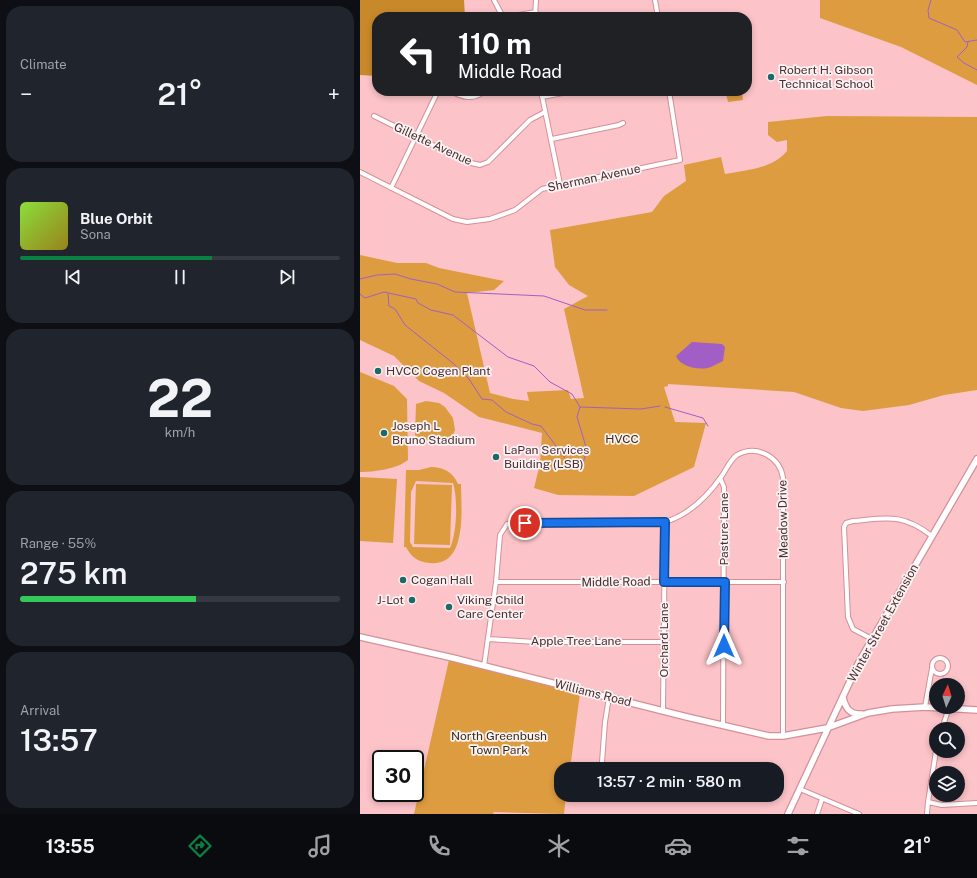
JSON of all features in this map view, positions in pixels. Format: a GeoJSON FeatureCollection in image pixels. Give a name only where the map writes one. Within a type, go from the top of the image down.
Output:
{"type":"FeatureCollection","features":[{"type":"Feature","properties":{"kind":"main road","name":"Winter Street Extension"},"geometry":{"type":"LineString","coordinates":[[788,814],[859,662],[977,459]]}},
{"type":"Feature","properties":{"kind":"main road","name":"Williams Road"},"geometry":{"type":"LineString","coordinates":[[360,637],[484,666],[755,734],[783,736],[827,728],[868,713]]}},
{"type":"Feature","properties":{"kind":"main road"},"geometry":{"type":"LineString","coordinates":[[843,697],[845,707],[852,713],[868,713],[892,709],[929,707]]}},
{"type":"Feature","properties":{"kind":"main road"},"geometry":{"type":"LineString","coordinates":[[965,709],[977,710]]}},
{"type":"Feature","properties":{"kind":"street"},"geometry":{"type":"LineString","coordinates":[[494,0],[500,12]]}},
{"type":"Feature","properties":{"kind":"street"},"geometry":{"type":"LineString","coordinates":[[535,12],[536,0]]}},
{"type":"Feature","properties":{"kind":"street"},"geometry":{"type":"LineString","coordinates":[[655,0],[657,12]]}},
{"type":"Feature","properties":{"kind":"street"},"geometry":{"type":"LineString","coordinates":[[391,188],[436,96]]}},
{"type":"Feature","properties":{"kind":"street"},"geometry":{"type":"LineString","coordinates":[[464,96],[470,98],[478,96]]}},
{"type":"Feature","properties":{"kind":"street"},"geometry":{"type":"LineString","coordinates":[[547,96],[542,97],[560,184]]}},
{"type":"Feature","properties":{"kind":"street","name":"Sherman Avenue"},"geometry":{"type":"LineString","coordinates":[[360,172],[453,219],[467,222],[490,219],[507,213],[522,205],[536,192],[560,184],[680,160],[670,96]]}},
{"type":"Feature","properties":{"kind":"street","name":"Gillette Avenue"},"geometry":{"type":"LineString","coordinates":[[374,116],[467,162],[480,165],[488,162],[530,120],[545,112]]}},
{"type":"Feature","properties":{"kind":"street"},"geometry":{"type":"LineString","coordinates":[[552,140],[623,123]]}},
{"type":"Feature","properties":{"kind":"street","name":"Meadow Drive"},"geometry":{"type":"LineString","coordinates":[[484,666],[496,582],[500,535],[509,523],[665,522],[685,513],[709,492],[734,458],[750,451],[765,453],[775,461],[781,469],[783,478],[783,736]]}},
{"type":"Feature","properties":{"kind":"street","name":"Pasture Lane"},"geometry":{"type":"LineString","coordinates":[[720,478],[724,487],[725,582],[723,726]]}},
{"type":"Feature","properties":{"kind":"street"},"geometry":{"type":"LineString","coordinates":[[872,639],[853,629],[848,617],[844,527],[848,521],[899,518],[911,522],[932,536]]}},
{"type":"Feature","properties":{"kind":"street","name":"Orchard Lane"},"geometry":{"type":"LineString","coordinates":[[663,711],[665,522]]}},
{"type":"Feature","properties":{"kind":"street","name":"Middle Road"},"geometry":{"type":"LineString","coordinates":[[496,582],[784,582]]}},
{"type":"Feature","properties":{"kind":"street","name":"Apple Tree Lane"},"geometry":{"type":"LineString","coordinates":[[488,639],[536,642],[664,642]]}},
{"type":"Feature","properties":{"kind":"street"},"geometry":{"type":"LineString","coordinates":[[925,707],[932,667]]}},
{"type":"Feature","properties":{"kind":"street"},"geometry":{"type":"LineString","coordinates":[[602,762],[605,722],[609,697]]}},
{"type":"Feature","properties":{"kind":"street"},"geometry":{"type":"LineString","coordinates":[[927,814],[935,758]]}},
{"type":"Feature","properties":{"kind":"street"},"geometry":{"type":"LineString","coordinates":[[800,789],[822,800],[859,814]]}},
{"type":"Feature","properties":{"kind":"street"},"geometry":{"type":"LineString","coordinates":[[817,814],[822,800]]}},
{"type":"Feature","properties":{"kind":"street"},"geometry":{"type":"LineString","coordinates":[[928,802],[942,805],[977,803]]}},
{"type":"Feature","properties":{"kind":"green space"},"geometry":{"type":"Polygon","coordinates":[[[820,0],[977,0],[977,85],[901,47],[820,18],[820,0]]]}},
{"type":"Feature","properties":{"kind":"green space"},"geometry":{"type":"Polygon","coordinates":[[[726,96],[742,96],[743,100],[728,102],[726,96]]]}},
{"type":"Feature","properties":{"kind":"green space","name":"HVCC"},"geometry":{"type":"Polygon","coordinates":[[[827,116],[977,117],[977,390],[944,395],[909,405],[863,411],[841,408],[794,392],[668,384],[668,386],[664,387],[675,422],[706,423],[694,467],[634,496],[558,495],[534,488],[540,464],[542,433],[479,417],[444,393],[419,381],[394,356],[360,340],[360,255],[397,263],[426,263],[439,268],[504,281],[494,290],[467,293],[490,393],[513,399],[529,401],[527,392],[568,390],[571,399],[584,398],[564,309],[588,296],[569,285],[555,267],[550,230],[652,212],[664,196],[686,181],[684,165],[721,157],[725,174],[750,170],[774,162],[787,151],[787,140],[777,142],[768,135],[768,122],[827,116]]]}},
{"type":"Feature","properties":{"kind":"green space","name":"Joseph L Bruno Stadium"},"geometry":{"type":"Polygon","coordinates":[[[360,372],[394,386],[407,399],[408,460],[398,466],[378,471],[360,472],[360,372]]]}},
{"type":"Feature","properties":{"kind":"green space"},"geometry":{"type":"Polygon","coordinates":[[[426,401],[439,403],[445,407],[453,418],[455,430],[450,442],[418,440],[415,435],[416,404],[426,401]]]}},
{"type":"Feature","properties":{"kind":"green space"},"geometry":{"type":"Polygon","coordinates":[[[431,467],[443,469],[453,476],[458,484],[461,484],[462,507],[460,534],[457,546],[451,556],[442,562],[430,563],[418,560],[410,554],[406,547],[404,547],[406,470],[419,470],[431,467]],[[416,481],[411,492],[410,542],[413,547],[450,548],[454,534],[456,516],[456,498],[453,483],[416,481]]]}},
{"type":"Feature","properties":{"kind":"green space"},"geometry":{"type":"Polygon","coordinates":[[[360,477],[397,479],[393,543],[360,541],[360,477]]]}},
{"type":"Feature","properties":{"kind":"green space"},"geometry":{"type":"Polygon","coordinates":[[[416,484],[452,485],[450,545],[414,544],[416,484]]]}},
{"type":"Feature","properties":{"kind":"green space","name":"North Greenbush Town Park"},"geometry":{"type":"Polygon","coordinates":[[[449,660],[580,693],[571,762],[554,762],[554,802],[565,802],[564,814],[494,812],[493,814],[414,814],[417,802],[424,802],[424,770],[449,660]]]}},
{"type":"Feature","properties":{"kind":"shaded area"},"geometry":{"type":"Polygon","coordinates":[[[360,0],[464,0],[465,12],[372,12],[372,76],[360,75],[360,0]]]}},
{"type":"Feature","properties":{"kind":"shaded area"},"geometry":{"type":"Polygon","coordinates":[[[692,342],[722,344],[725,347],[723,361],[711,367],[701,369],[682,363],[676,356],[692,342]]]}},
{"type":"Feature","properties":{"kind":"waterway"},"geometry":{"type":"LineString","coordinates":[[931,0],[928,10],[929,18],[957,30],[965,42],[977,40]]}},
{"type":"Feature","properties":{"kind":"waterway"},"geometry":{"type":"LineString","coordinates":[[968,42],[967,47],[957,57],[964,63],[977,70]]}},
{"type":"Feature","properties":{"kind":"waterway"},"geometry":{"type":"LineString","coordinates":[[360,279],[377,275],[395,274],[437,284],[455,292],[544,296],[585,310],[607,310]]}},
{"type":"Feature","properties":{"kind":"waterway"},"geometry":{"type":"LineString","coordinates":[[360,294],[365,298],[384,292],[416,299],[418,303],[431,310],[453,315],[508,357],[534,366],[550,382],[572,394],[580,407],[641,409],[660,406]]}},
{"type":"Feature","properties":{"kind":"waterway"},"geometry":{"type":"LineString","coordinates":[[388,294],[389,306],[395,309],[405,325],[454,364],[469,379],[482,399],[492,400],[506,412],[532,424],[541,426],[565,458]]}},
{"type":"Feature","properties":{"kind":"waterway"},"geometry":{"type":"LineString","coordinates":[[580,407],[577,417],[587,450],[582,466]]}},
{"type":"Feature","properties":{"kind":"waterway"},"geometry":{"type":"LineString","coordinates":[[665,407],[703,418],[708,426]]}},
{"type":"Feature","properties":{"kind":"place","name":"Robert H. Gibson Technical School"},"geometry":{"type":"Point","coordinates":[771,77]}},
{"type":"Feature","properties":{"kind":"place","name":"HVCC Cogen Plant"},"geometry":{"type":"Point","coordinates":[378,371]}},
{"type":"Feature","properties":{"kind":"place","name":"Joseph L Bruno Stadium"},"geometry":{"type":"Point","coordinates":[384,433]}},
{"type":"Feature","properties":{"kind":"place","name":"LaPan Services Building (LSB)"},"geometry":{"type":"Point","coordinates":[496,457]}},
{"type":"Feature","properties":{"kind":"place","name":"Cogan Hall"},"geometry":{"type":"Point","coordinates":[403,580]}},
{"type":"Feature","properties":{"kind":"place","name":"J-Lot"},"geometry":{"type":"Point","coordinates":[412,600]}},
{"type":"Feature","properties":{"kind":"place","name":"Viking Child Care Center"},"geometry":{"type":"Point","coordinates":[449,607]}},
{"type":"Feature","properties":{"kind":"route"},"geometry":{"type":"LineString","coordinates":[[525,523],[665,522],[664,582],[725,582],[724,646]]}}]}
